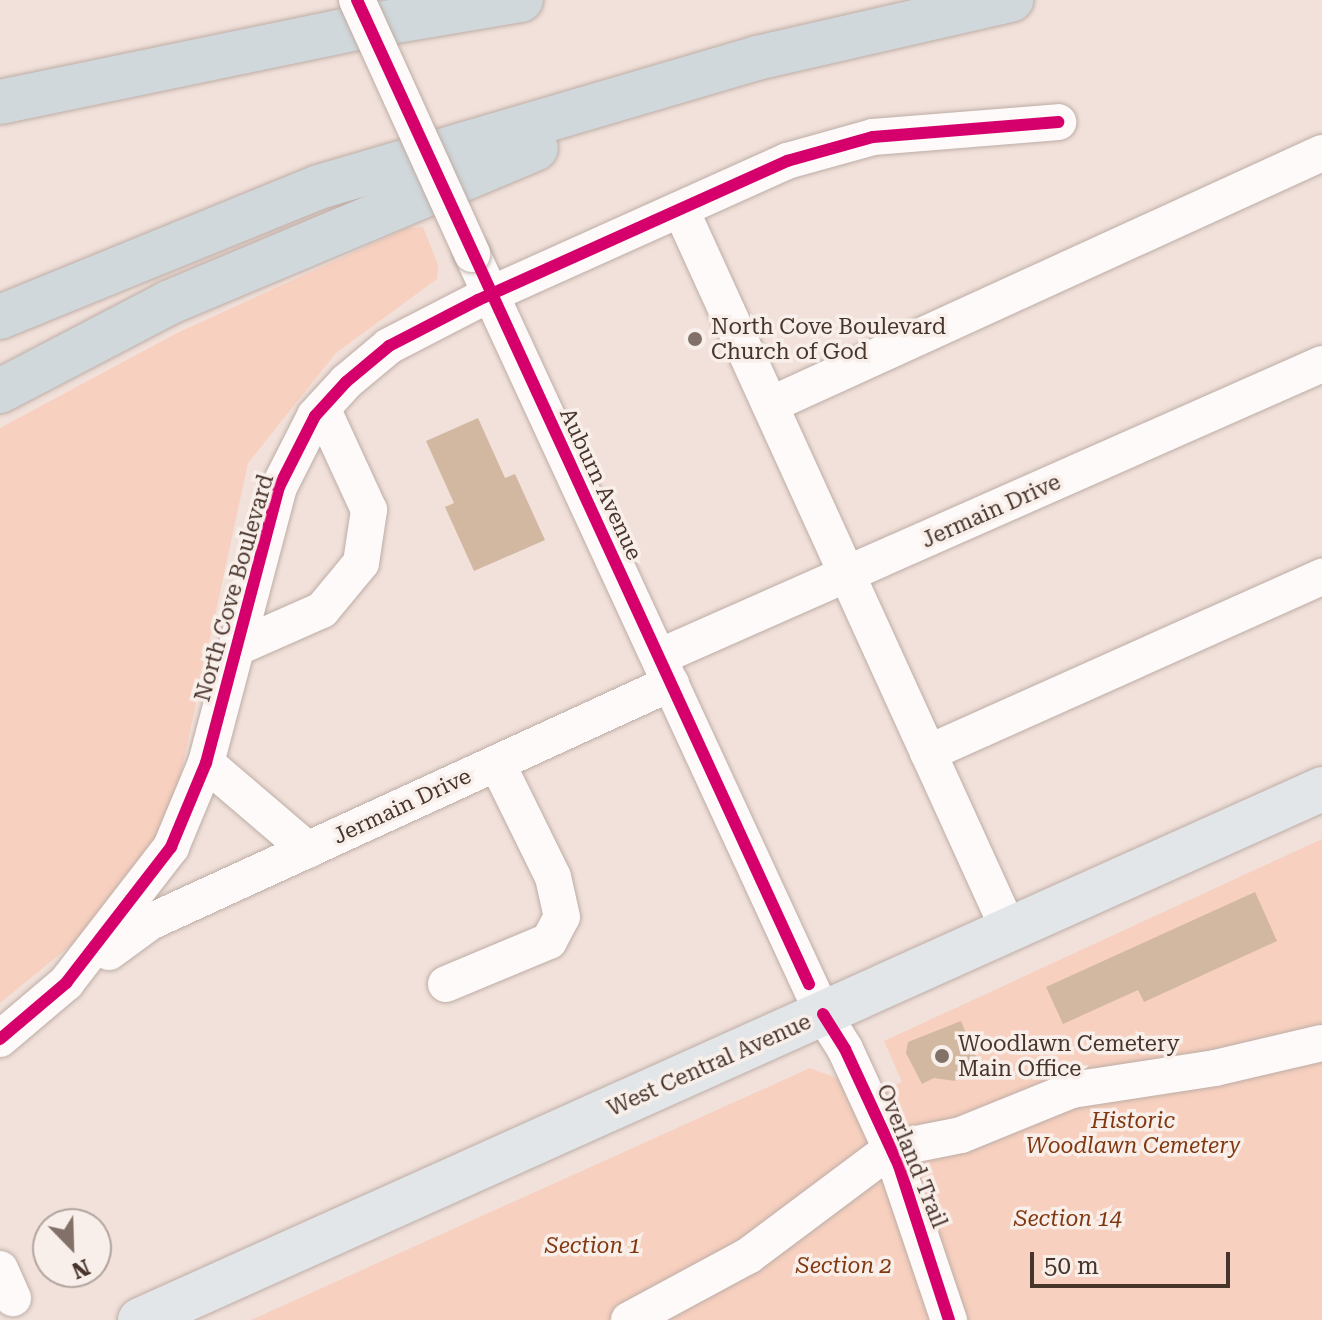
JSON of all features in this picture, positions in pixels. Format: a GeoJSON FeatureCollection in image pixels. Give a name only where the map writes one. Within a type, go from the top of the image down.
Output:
{"type":"FeatureCollection","features":[{"type":"Feature","properties":{"kind":"highway"},"geometry":{"type":"LineString","coordinates":[[0,102],[373,25],[521,0]]}},
{"type":"Feature","properties":{"kind":"highway"},"geometry":{"type":"LineString","coordinates":[[0,317],[319,187],[757,58],[1011,0]]}},
{"type":"Feature","properties":{"kind":"highway"},"geometry":{"type":"LineString","coordinates":[[0,391],[168,303],[757,58]]}},
{"type":"Feature","properties":{"kind":"main road","name":"West Central Avenue"},"geometry":{"type":"LineString","coordinates":[[140,1320],[1322,789]]}},
{"type":"Feature","properties":{"kind":"street","name":"Auburn Avenue"},"geometry":{"type":"LineString","coordinates":[[357,0],[823,1014]]}},
{"type":"Feature","properties":{"kind":"street","name":"North Cove Boulevard"},"geometry":{"type":"LineString","coordinates":[[0,1039],[66,983],[171,847],[206,763],[279,487],[322,408],[389,346],[493,295],[787,161],[873,137],[1058,122]]}},
{"type":"Feature","properties":{"kind":"street"},"geometry":{"type":"LineString","coordinates":[[770,405],[1322,153]]}},
{"type":"Feature","properties":{"kind":"street"},"geometry":{"type":"LineString","coordinates":[[681,210],[1009,930]]}},
{"type":"Feature","properties":{"kind":"street","name":"Jermain Drive"},"geometry":{"type":"LineString","coordinates":[[66,983],[150,922],[497,763],[847,574],[1322,364]]}},
{"type":"Feature","properties":{"kind":"street"},"geometry":{"type":"LineString","coordinates":[[236,648],[322,610],[361,563],[369,510],[322,408]]}},
{"type":"Feature","properties":{"kind":"street"},"geometry":{"type":"LineString","coordinates":[[928,753],[1322,577]]}},
{"type":"Feature","properties":{"kind":"street","name":"Jermain Drive"},"geometry":{"type":"LineString","coordinates":[[206,763],[308,850]]}},
{"type":"Feature","properties":{"kind":"street"},"geometry":{"type":"LineString","coordinates":[[446,984],[549,941],[562,917],[553,877],[497,763]]}},
{"type":"Feature","properties":{"kind":"street","name":"Overland Trail"},"geometry":{"type":"LineString","coordinates":[[823,1014],[845,1049],[891,1149],[949,1320]]}},
{"type":"Feature","properties":{"kind":"street"},"geometry":{"type":"LineString","coordinates":[[629,1320],[748,1256],[891,1149],[961,1135],[1072,1090],[1215,1068],[1322,1043]]}},
{"type":"Feature","properties":{"kind":"green space"},"geometry":{"type":"Polygon","coordinates":[[[423,227],[438,265],[437,279],[336,353],[248,463],[178,787],[158,834],[97,924],[0,1003],[0,428],[177,333],[407,228],[423,227]]]}},
{"type":"Feature","properties":{"kind":"green space","name":"Historic Woodlawn Cemetery"},"geometry":{"type":"Polygon","coordinates":[[[1322,839],[1322,1320],[251,1320],[810,1068],[842,1080],[857,1102],[902,1082],[884,1041],[1322,839]]]}},
{"type":"Feature","properties":{"kind":"building"},"geometry":{"type":"Polygon","coordinates":[[[478,418],[505,478],[515,474],[545,540],[474,571],[445,507],[454,503],[426,441],[478,418]]]}},
{"type":"Feature","properties":{"kind":"building"},"geometry":{"type":"Polygon","coordinates":[[[1255,892],[1277,941],[1144,1002],[1138,990],[1063,1024],[1046,987],[1255,892]]]}},
{"type":"Feature","properties":{"kind":"building","name":"Woodlawn Cemetery Main Office"},"geometry":{"type":"Polygon","coordinates":[[[961,1021],[977,1059],[960,1067],[955,1081],[934,1078],[922,1084],[906,1053],[908,1042],[961,1021]]]}},
{"type":"Feature","properties":{"kind":"cycle path"},"geometry":{"type":"LineString","coordinates":[[357,0],[809,984]]}},
{"type":"Feature","properties":{"kind":"cycle path"},"geometry":{"type":"LineString","coordinates":[[0,1039],[66,983],[171,847],[206,763],[279,487],[315,416],[346,382],[389,346],[478,300],[787,161],[873,137],[1058,122]]}},
{"type":"Feature","properties":{"kind":"cycle path"},"geometry":{"type":"LineString","coordinates":[[823,1014],[845,1049],[899,1166],[949,1320]]}},
{"type":"Feature","properties":{"kind":"place","name":"North Cove Boulevard Church of God"},"geometry":{"type":"Point","coordinates":[695,339]}},
{"type":"Feature","properties":{"kind":"place","name":"Woodlawn Cemetery Main Office"},"geometry":{"type":"Point","coordinates":[942,1056]}},
{"type":"Feature","properties":{"kind":"park label","name":"Section 14"},"geometry":{"type":"Point","coordinates":[1068,1219]}},
{"type":"Feature","properties":{"kind":"park label","name":"Section 1"},"geometry":{"type":"Point","coordinates":[593,1246]}},
{"type":"Feature","properties":{"kind":"park label","name":"Section 2"},"geometry":{"type":"Point","coordinates":[844,1266]}}]}
